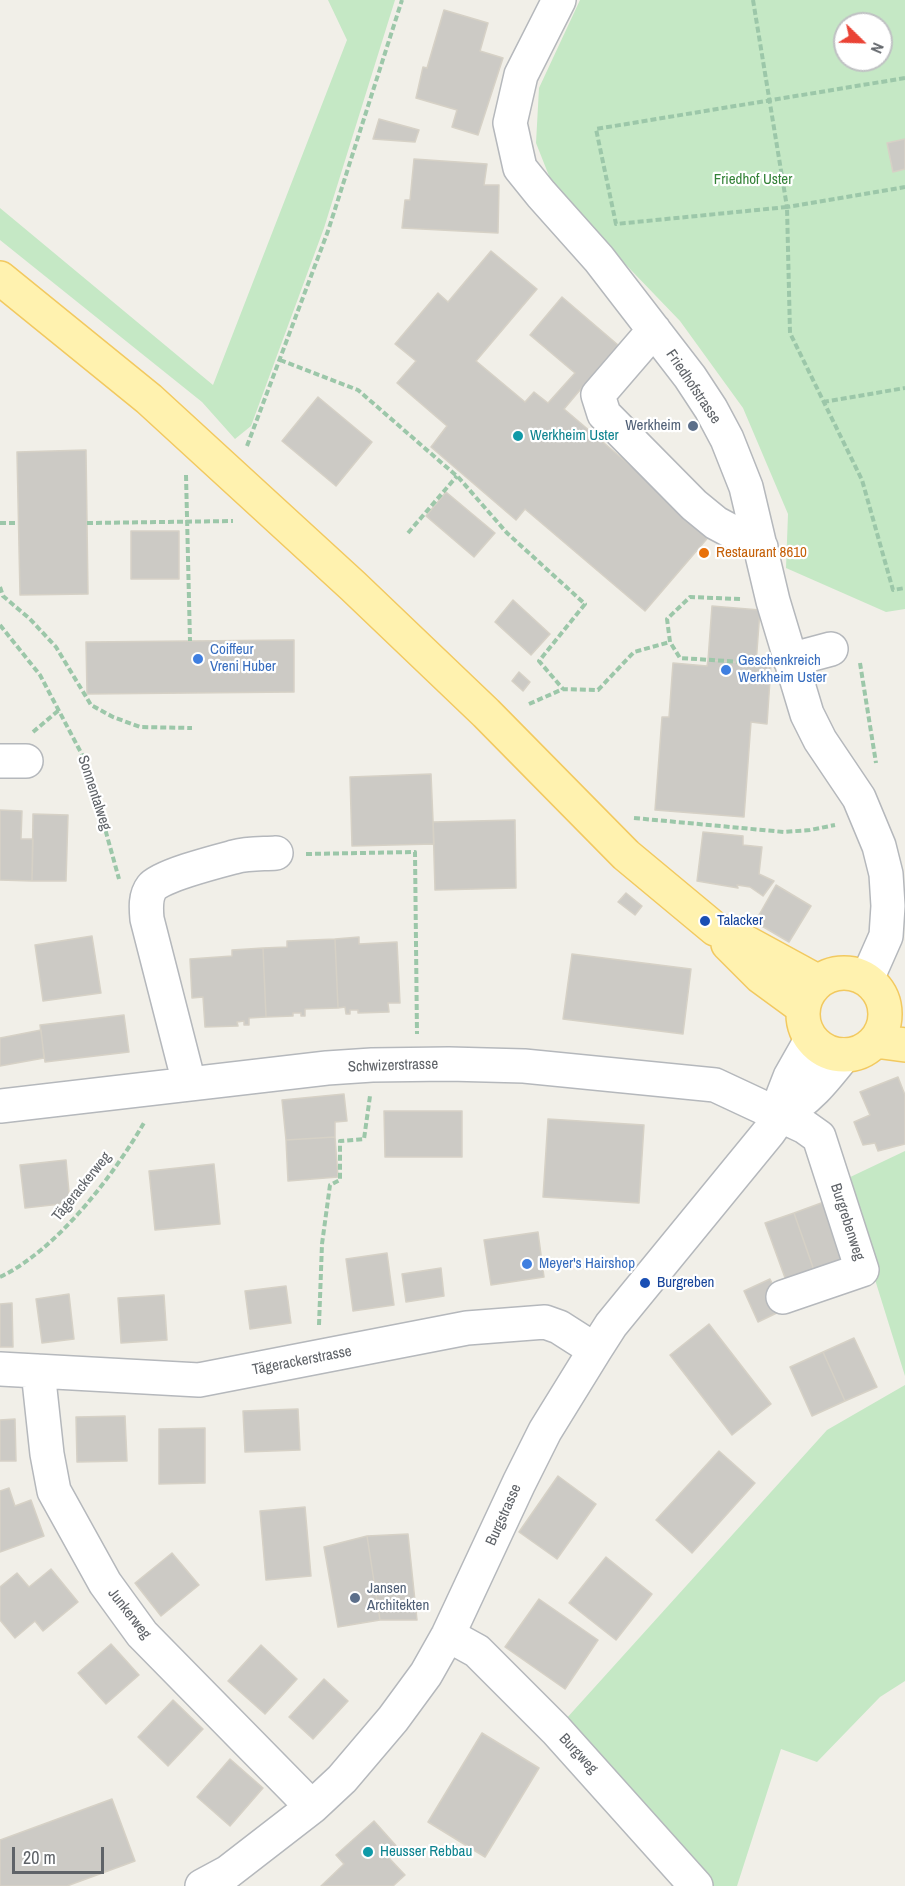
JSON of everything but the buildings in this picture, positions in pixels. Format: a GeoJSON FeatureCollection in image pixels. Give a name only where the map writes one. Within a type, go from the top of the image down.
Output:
{"type":"FeatureCollection","features":[{"type":"Feature","properties":{"kind":"main road"},"geometry":{"type":"LineString","coordinates":[[0,278],[149,399],[353,586],[469,697],[626,855],[715,929],[740,939],[810,994]]}},
{"type":"Feature","properties":{"kind":"main road"},"geometry":{"type":"LineString","coordinates":[[855,973],[867,979],[895,1012],[885,1020],[881,1031],[890,1043],[855,1054],[844,1055],[832,1054],[820,1048],[805,1030],[802,1019],[810,994],[829,974],[855,973]]}},
{"type":"Feature","properties":{"kind":"street","name":"Friedhofstrasse"},"geometry":{"type":"LineString","coordinates":[[559,0],[521,75],[510,123],[520,168],[599,259],[654,330],[696,385],[727,439],[746,487],[773,601],[807,714],[820,740],[859,798],[879,846],[886,874],[888,906],[886,936],[867,979]]}},
{"type":"Feature","properties":{"kind":"street"},"geometry":{"type":"LineString","coordinates":[[654,330],[598,395],[604,414],[630,442],[716,523],[761,547]]}},
{"type":"Feature","properties":{"kind":"street"},"geometry":{"type":"LineString","coordinates":[[791,662],[845,653]]}},
{"type":"Feature","properties":{"kind":"street"},"geometry":{"type":"LineString","coordinates":[[189,1083],[147,919],[148,892],[158,881],[204,866],[235,857],[276,853]]}},
{"type":"Feature","properties":{"kind":"street","name":"Burgstrasse"},"geometry":{"type":"LineString","coordinates":[[781,1115],[783,1095],[790,1077],[812,1040]]}},
{"type":"Feature","properties":{"kind":"street","name":"Burgstrasse"},"geometry":{"type":"LineString","coordinates":[[202,1886],[228,1872],[312,1807],[349,1772],[393,1719],[426,1674],[448,1635],[545,1431],[611,1325],[781,1115],[812,1094],[844,1055]]}},
{"type":"Feature","properties":{"kind":"street","name":"Schwizerstrasse"},"geometry":{"type":"LineString","coordinates":[[0,1106],[189,1083],[372,1065],[524,1065],[716,1085],[781,1115]]}},
{"type":"Feature","properties":{"kind":"street","name":"Burgrebenweg"},"geometry":{"type":"LineString","coordinates":[[781,1115],[819,1137],[862,1270],[783,1297]]}},
{"type":"Feature","properties":{"kind":"street","name":"Tägerackerstrasse"},"geometry":{"type":"LineString","coordinates":[[0,1369],[158,1380],[199,1380],[467,1328],[545,1322],[559,1327],[595,1350]]}},
{"type":"Feature","properties":{"kind":"street","name":"Junkerweg"},"geometry":{"type":"LineString","coordinates":[[38,1371],[47,1454],[54,1491],[105,1583],[142,1634],[312,1807]]}},
{"type":"Feature","properties":{"kind":"street","name":"Burgweg"},"geometry":{"type":"LineString","coordinates":[[448,1635],[477,1651],[556,1730],[696,1886]]}},
{"type":"Feature","properties":{"kind":"path"},"geometry":{"type":"LineString","coordinates":[[233,477],[249,443],[328,231],[402,0]]}},
{"type":"Feature","properties":{"kind":"path"},"geometry":{"type":"LineString","coordinates":[[753,0],[787,207],[790,333],[862,480],[893,590],[905,588]]}},
{"type":"Feature","properties":{"kind":"path"},"geometry":{"type":"LineString","coordinates":[[905,78],[596,129],[616,224],[787,207],[905,186]]}},
{"type":"Feature","properties":{"kind":"path"},"geometry":{"type":"LineString","coordinates":[[280,360],[358,390],[457,476],[507,533],[585,604],[539,661],[563,689]]}},
{"type":"Feature","properties":{"kind":"path"},"geometry":{"type":"LineString","coordinates":[[823,402],[905,388]]}},
{"type":"Feature","properties":{"kind":"path"},"geometry":{"type":"LineString","coordinates":[[186,468],[190,641]]}},
{"type":"Feature","properties":{"kind":"path"},"geometry":{"type":"LineString","coordinates":[[408,533],[457,476]]}},
{"type":"Feature","properties":{"kind":"path"},"geometry":{"type":"LineString","coordinates":[[87,523],[239,521]]}},
{"type":"Feature","properties":{"kind":"path"},"geometry":{"type":"LineString","coordinates":[[0,523],[18,523]]}},
{"type":"Feature","properties":{"kind":"path"},"geometry":{"type":"LineString","coordinates":[[0,587],[3,596],[30,619],[56,647],[91,705],[113,717],[140,726],[192,728]]}},
{"type":"Feature","properties":{"kind":"path"},"geometry":{"type":"LineString","coordinates":[[773,601],[690,597],[668,619],[670,642],[680,658],[791,662]]}},
{"type":"Feature","properties":{"kind":"path","name":"Sonnentalweg"},"geometry":{"type":"LineString","coordinates":[[0,625],[40,675],[87,764],[121,883],[148,892]]}},
{"type":"Feature","properties":{"kind":"path"},"geometry":{"type":"LineString","coordinates":[[529,704],[563,689],[598,690],[634,652],[670,642]]}},
{"type":"Feature","properties":{"kind":"path"},"geometry":{"type":"LineString","coordinates":[[845,653],[877,770]]}},
{"type":"Feature","properties":{"kind":"path"},"geometry":{"type":"LineString","coordinates":[[633,818],[784,832],[810,830],[869,819]]}},
{"type":"Feature","properties":{"kind":"path"},"geometry":{"type":"LineString","coordinates":[[276,853],[314,855],[415,852],[417,1064]]}},
{"type":"Feature","properties":{"kind":"path"},"geometry":{"type":"LineString","coordinates":[[317,1357],[322,1244],[330,1185],[340,1180],[340,1141],[364,1139],[372,1065]]}},
{"type":"Feature","properties":{"kind":"path","name":"Tägerackerweg"},"geometry":{"type":"LineString","coordinates":[[0,1277],[38,1254],[57,1237],[106,1179],[145,1122],[153,1088]]}},
{"type":"Feature","properties":{"kind":"green space"},"geometry":{"type":"Polygon","coordinates":[[[328,0],[395,0],[324,228],[251,426],[235,439],[202,402],[0,240],[0,208],[213,385],[347,40],[328,0]]]}},
{"type":"Feature","properties":{"kind":"green space","name":"Friedhof Uster"},"geometry":{"type":"Polygon","coordinates":[[[580,0],[905,0],[905,609],[886,612],[786,568],[788,514],[743,408],[680,321],[555,191],[536,143],[539,88],[580,0]]]}},
{"type":"Feature","properties":{"kind":"green space"},"geometry":{"type":"Polygon","coordinates":[[[905,1151],[905,1376],[844,1180],[905,1151]]]}},
{"type":"Feature","properties":{"kind":"green space"},"geometry":{"type":"Polygon","coordinates":[[[905,1385],[905,1681],[880,1697],[817,1762],[781,1749],[737,1886],[696,1886],[556,1730],[827,1430],[905,1385]]]}},
{"type":"Feature","properties":{"kind":"place","name":"Werkheim"},"geometry":{"type":"Point","coordinates":[693,426]}},
{"type":"Feature","properties":{"kind":"place","name":"Werkheim Uster"},"geometry":{"type":"Point","coordinates":[518,436]}},
{"type":"Feature","properties":{"kind":"place","name":"Restaurant 8610"},"geometry":{"type":"Point","coordinates":[704,553]}},
{"type":"Feature","properties":{"kind":"place","name":"Coiffeur Vreni Huber"},"geometry":{"type":"Point","coordinates":[198,659]}},
{"type":"Feature","properties":{"kind":"place","name":"Geschenkreich Werkheim Uster"},"geometry":{"type":"Point","coordinates":[726,670]}},
{"type":"Feature","properties":{"kind":"place","name":"Talacker"},"geometry":{"type":"Point","coordinates":[705,921]}},
{"type":"Feature","properties":{"kind":"place","name":"Meyer's Hairshop"},"geometry":{"type":"Point","coordinates":[527,1264]}},
{"type":"Feature","properties":{"kind":"place","name":"Burgreben"},"geometry":{"type":"Point","coordinates":[645,1283]}},
{"type":"Feature","properties":{"kind":"place","name":"Jansen Architekten"},"geometry":{"type":"Point","coordinates":[355,1598]}},
{"type":"Feature","properties":{"kind":"place","name":"Heusser Rebbau"},"geometry":{"type":"Point","coordinates":[368,1852]}}]}
